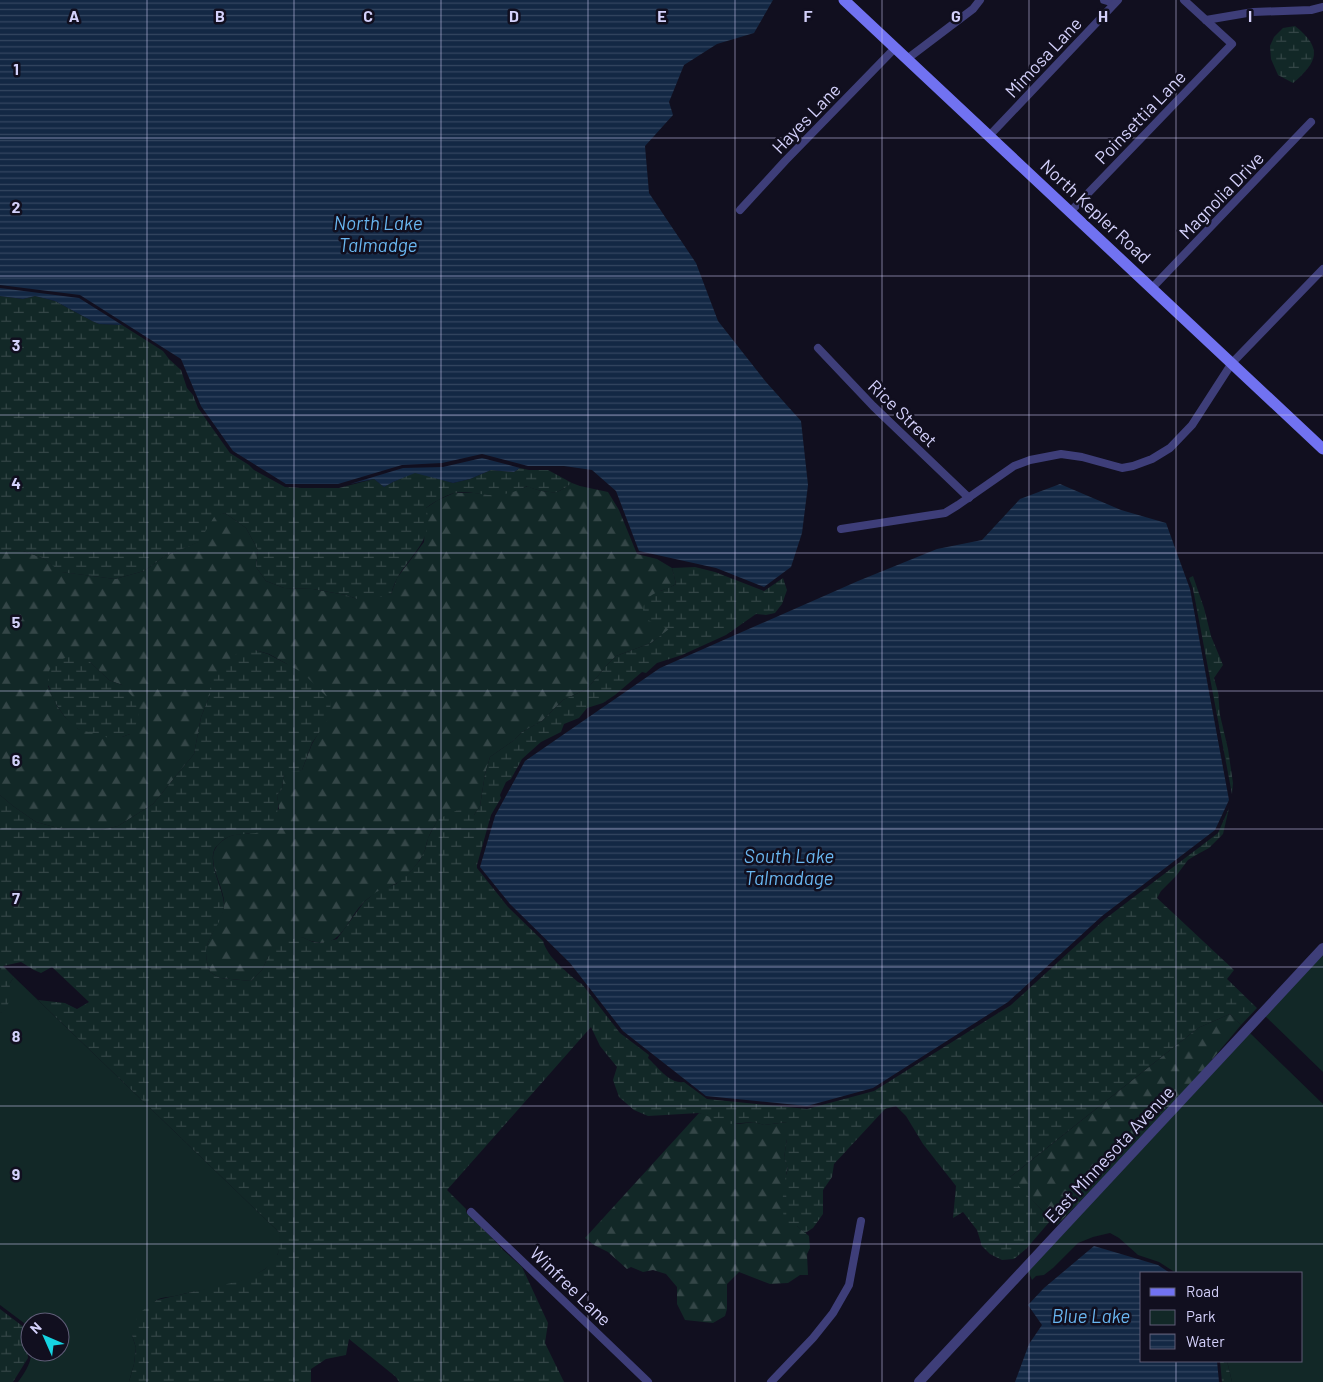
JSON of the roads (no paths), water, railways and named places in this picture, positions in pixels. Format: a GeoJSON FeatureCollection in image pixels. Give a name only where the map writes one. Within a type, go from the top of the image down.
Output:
{"type":"FeatureCollection","features":[{"type":"Feature","properties":{"kind":"main road","name":"North Kepler Road"},"geometry":{"type":"LineString","coordinates":[[844,0],[1322,446]]}},
{"type":"Feature","properties":{"kind":"street"},"geometry":{"type":"LineString","coordinates":[[907,59],[973,9],[980,0]]}},
{"type":"Feature","properties":{"kind":"street"},"geometry":{"type":"LineString","coordinates":[[1104,0],[1116,1]]}},
{"type":"Feature","properties":{"kind":"street"},"geometry":{"type":"LineString","coordinates":[[1184,0],[1206,20],[1253,12],[1311,10],[1323,7]]}},
{"type":"Feature","properties":{"kind":"street","name":"Mimosa Lane"},"geometry":{"type":"LineString","coordinates":[[990,135],[1116,1]]}},
{"type":"Feature","properties":{"kind":"street","name":"Poinsettia Lane"},"geometry":{"type":"LineString","coordinates":[[1070,212],[1232,44],[1206,20]]}},
{"type":"Feature","properties":{"kind":"street","name":"Hayes Lane"},"geometry":{"type":"LineString","coordinates":[[740,210],[895,48]]}},
{"type":"Feature","properties":{"kind":"street","name":"Magnolia Drive"},"geometry":{"type":"LineString","coordinates":[[1152,288],[1311,122]]}},
{"type":"Feature","properties":{"kind":"street"},"geometry":{"type":"LineString","coordinates":[[841,529],[945,512],[970,498],[1014,466],[1035,459],[1061,454],[1082,457],[1122,468],[1152,459],[1170,448],[1192,426],[1232,363],[1323,269]]}},
{"type":"Feature","properties":{"kind":"street","name":"Rice Street"},"geometry":{"type":"LineString","coordinates":[[818,348],[873,406],[970,498]]}},
{"type":"Feature","properties":{"kind":"street","name":"East Minnesota Avenue"},"geometry":{"type":"LineString","coordinates":[[919,1382],[1323,948]]}},
{"type":"Feature","properties":{"kind":"street","name":"Winfree Lane"},"geometry":{"type":"LineString","coordinates":[[471,1212],[648,1382]]}},
{"type":"Feature","properties":{"kind":"street"},"geometry":{"type":"LineString","coordinates":[[771,1382],[813,1338],[833,1313],[848,1285],[860,1221]]}},
{"type":"Feature","properties":{"kind":"water","name":"North Lake Talmadge"},"geometry":{"type":"Polygon","coordinates":[[[0,0],[773,0],[754,33],[717,44],[684,65],[669,102],[673,115],[645,146],[649,193],[696,263],[718,321],[766,382],[801,421],[808,485],[802,533],[791,567],[764,587],[716,568],[639,551],[616,491],[592,470],[564,466],[528,466],[482,454],[442,463],[402,465],[338,484],[286,484],[233,451],[201,406],[181,359],[80,295],[0,285],[0,0]]]}},
{"type":"Feature","properties":{"kind":"water"},"geometry":{"type":"Polygon","coordinates":[[[0,288],[79,298],[122,325],[99,324],[55,301],[35,296],[23,299],[0,296],[0,288]]]}},
{"type":"Feature","properties":{"kind":"water"},"geometry":{"type":"Polygon","coordinates":[[[482,458],[520,468],[514,472],[491,470],[470,479],[453,483],[415,473],[384,487],[374,479],[350,484],[403,468],[443,467],[482,458]]]}},
{"type":"Feature","properties":{"kind":"water","name":"South Lake Talmadage"},"geometry":{"type":"Polygon","coordinates":[[[1060,484],[1121,510],[1166,523],[1190,589],[1229,800],[1215,830],[1102,916],[1008,1002],[873,1088],[807,1106],[706,1096],[623,1031],[570,963],[510,904],[480,867],[495,816],[525,761],[660,668],[858,581],[937,549],[982,540],[1020,499],[1060,484]]]}},
{"type":"Feature","properties":{"kind":"water","name":"Blue Lake"},"geometry":{"type":"Polygon","coordinates":[[[1094,1246],[1158,1265],[1168,1272],[1140,1272],[1140,1362],[1217,1362],[1219,1382],[1015,1382],[1029,1344],[1042,1325],[1028,1305],[1044,1288],[1094,1246]]]}}]}
